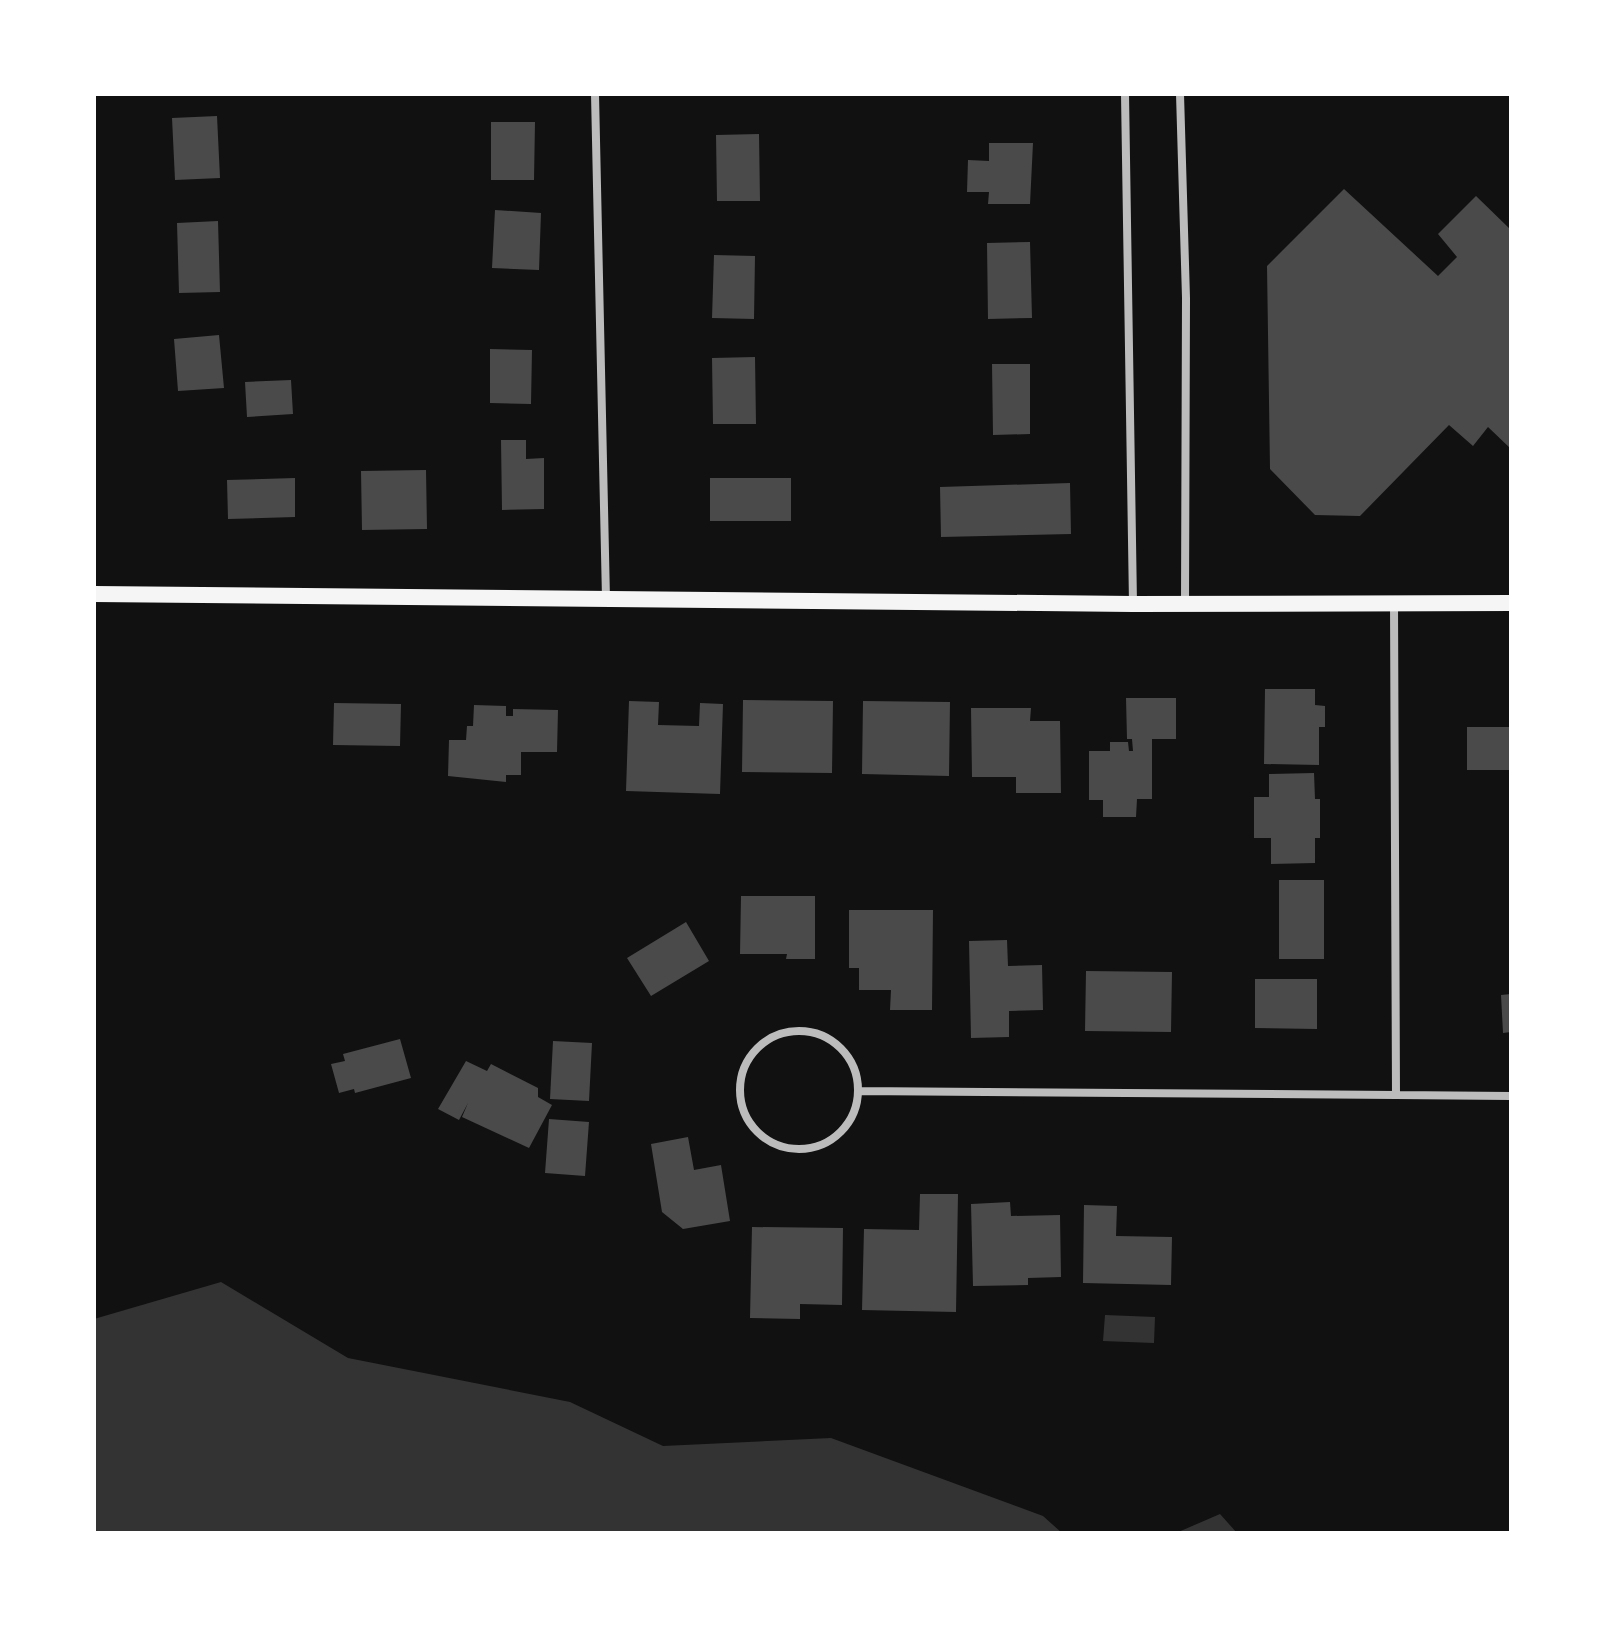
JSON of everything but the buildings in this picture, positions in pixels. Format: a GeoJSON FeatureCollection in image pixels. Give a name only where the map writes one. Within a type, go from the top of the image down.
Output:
{"type":"FeatureCollection","features":[{"type":"Feature","properties":{"kind":"main road"},"geometry":{"type":"LineString","coordinates":[[94,594],[1133,604],[1511,603]]}},
{"type":"Feature","properties":{"kind":"street"},"geometry":{"type":"LineString","coordinates":[[595,94],[606,599]]}},
{"type":"Feature","properties":{"kind":"street"},"geometry":{"type":"LineString","coordinates":[[1125,94],[1133,604]]}},
{"type":"Feature","properties":{"kind":"street"},"geometry":{"type":"LineString","coordinates":[[1180,94],[1186,298],[1185,602]]}},
{"type":"Feature","properties":{"kind":"street"},"geometry":{"type":"LineString","coordinates":[[1394,602],[1396,1095]]}},
{"type":"Feature","properties":{"kind":"street"},"geometry":{"type":"LineString","coordinates":[[806,1032],[833,1042],[847,1055],[855,1072],[858,1091],[854,1111],[844,1128],[829,1141],[811,1148],[791,1149],[772,1143],[756,1131],[745,1115],[740,1096],[741,1076],[748,1058],[761,1044],[778,1034],[806,1032]]}},
{"type":"Feature","properties":{"kind":"street"},"geometry":{"type":"LineString","coordinates":[[858,1091],[1511,1096]]}},
{"type":"Feature","properties":{"kind":"shaded area"},"geometry":{"type":"Polygon","coordinates":[[[221,1282],[348,1358],[570,1402],[663,1446],[831,1438],[1043,1516],[1062,1533],[94,1533],[94,1319],[221,1282]]]}},
{"type":"Feature","properties":{"kind":"shaded area"},"geometry":{"type":"Polygon","coordinates":[[[1105,1315],[1155,1317],[1154,1343],[1103,1341],[1105,1315]]]}},
{"type":"Feature","properties":{"kind":"shaded area"},"geometry":{"type":"Polygon","coordinates":[[[1220,1514],[1237,1533],[1176,1533],[1220,1514]]]}}]}
